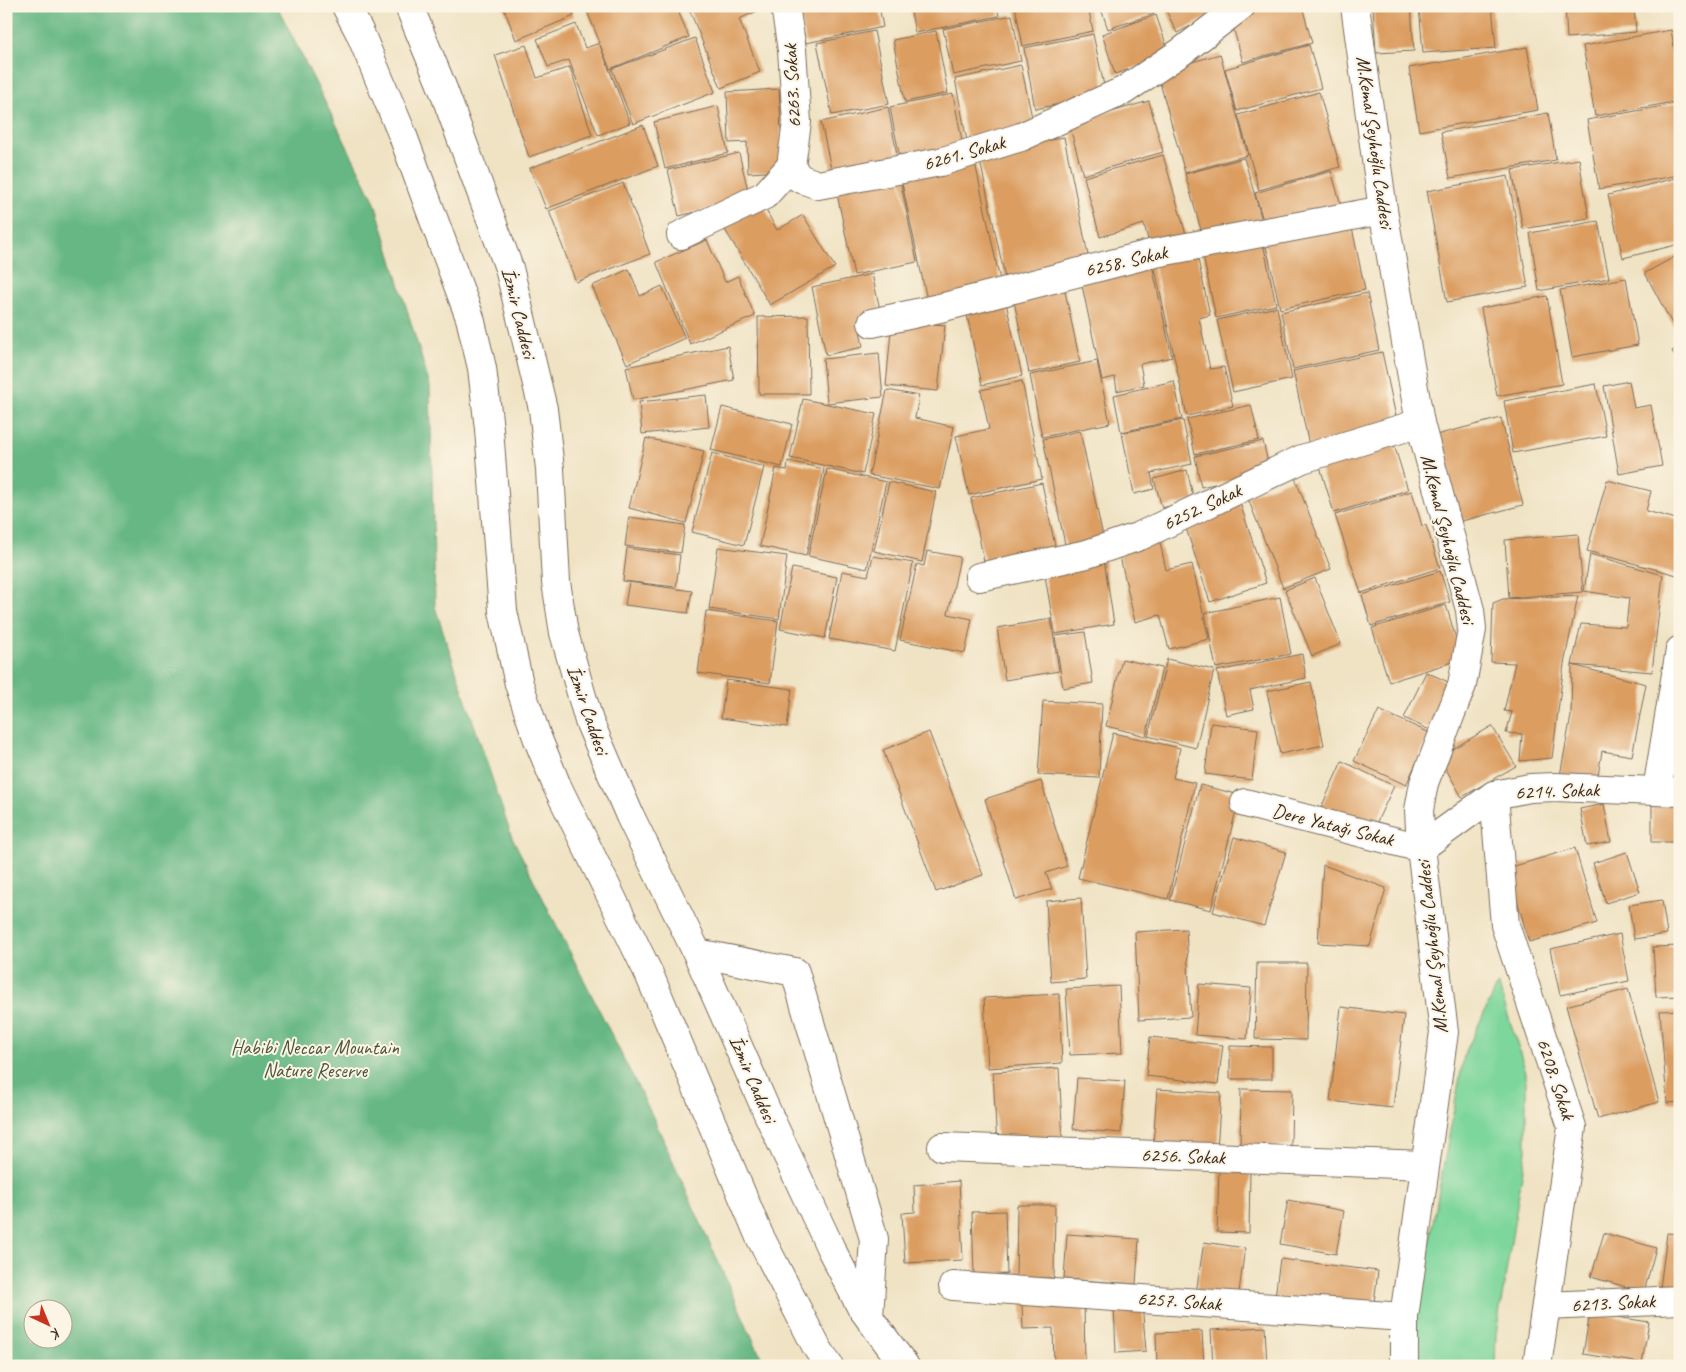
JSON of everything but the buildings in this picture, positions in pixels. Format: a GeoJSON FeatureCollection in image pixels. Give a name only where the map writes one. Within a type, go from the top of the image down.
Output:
{"type":"FeatureCollection","features":[{"type":"Feature","properties":{"kind":"street"},"geometry":{"type":"LineString","coordinates":[[346,6],[360,32],[403,136],[470,318],[482,368],[489,429],[503,611],[519,684],[536,737],[557,786],[649,974],[759,1235],[816,1346],[829,1366]]}},
{"type":"Feature","properties":{"kind":"street","name":"İzmir Caddesi"},"geometry":{"type":"LineString","coordinates":[[409,6],[443,89],[506,260],[524,327],[543,410],[550,469],[556,582],[575,680],[603,757],[696,952],[827,1241],[861,1307],[905,1366]]}},
{"type":"Feature","properties":{"kind":"street","name":"6263. Sokak"},"geometry":{"type":"LineString","coordinates":[[785,6],[792,50],[797,122],[791,166]]}},
{"type":"Feature","properties":{"kind":"street","name":"6261. Sokak"},"geometry":{"type":"LineString","coordinates":[[791,166],[800,178],[818,185],[940,162],[1021,137],[1122,91],[1181,52],[1241,6]]}},
{"type":"Feature","properties":{"kind":"street","name":"M.Kemal Şeyhoğlu Caddesi"},"geometry":{"type":"LineString","coordinates":[[1355,6],[1383,210],[1420,422],[1470,610],[1472,629],[1462,685],[1424,783],[1419,810],[1420,848],[1444,1032],[1424,1164],[1419,1223],[1404,1316],[1404,1366]]}},
{"type":"Feature","properties":{"kind":"street"},"geometry":{"type":"LineString","coordinates":[[681,235],[765,195],[791,166]]}},
{"type":"Feature","properties":{"kind":"street","name":"6258. Sokak"},"geometry":{"type":"LineString","coordinates":[[872,323],[944,307],[1150,254],[1383,210]]}},
{"type":"Feature","properties":{"kind":"street","name":"6252. Sokak"},"geometry":{"type":"LineString","coordinates":[[979,577],[1087,554],[1140,536],[1302,459],[1420,422]]}},
{"type":"Feature","properties":{"kind":"street"},"geometry":{"type":"LineString","coordinates":[[1668,791],[1680,650]]}},
{"type":"Feature","properties":{"kind":"street","name":"6214. Sokak"},"geometry":{"type":"LineString","coordinates":[[1420,848],[1494,795],[1530,788],[1555,787],[1668,791]]}},
{"type":"Feature","properties":{"kind":"street","name":"6208. Sokak"},"geometry":{"type":"LineString","coordinates":[[1494,795],[1505,925],[1572,1127],[1546,1306],[1541,1364]]}},
{"type":"Feature","properties":{"kind":"street","name":"Dere Yatağı Sokak"},"geometry":{"type":"LineString","coordinates":[[1244,803],[1420,848]]}},
{"type":"Feature","properties":{"kind":"street"},"geometry":{"type":"LineString","coordinates":[[696,952],[795,972],[874,1239],[869,1317]]}},
{"type":"Feature","properties":{"kind":"street","name":"6256. Sokak"},"geometry":{"type":"LineString","coordinates":[[942,1147],[1424,1164]]}},
{"type":"Feature","properties":{"kind":"street","name":"6257. Sokak"},"geometry":{"type":"LineString","coordinates":[[953,1286],[1404,1316]]}},
{"type":"Feature","properties":{"kind":"street","name":"6213. Sokak"},"geometry":{"type":"LineString","coordinates":[[1546,1306],[1680,1300]]}},
{"type":"Feature","properties":{"kind":"green space","name":"Habibi Neccar Mountain Nature Reserve"},"geometry":{"type":"Polygon","coordinates":[[[6,6],[277,6],[374,200],[430,386],[435,607],[511,835],[653,1117],[765,1366],[6,1366],[6,6]]]}},
{"type":"Feature","properties":{"kind":"green space"},"geometry":{"type":"Polygon","coordinates":[[[1498,984],[1526,1072],[1526,1151],[1496,1334],[1495,1366],[1416,1366],[1415,1319],[1464,1055],[1498,984]]]}}]}
